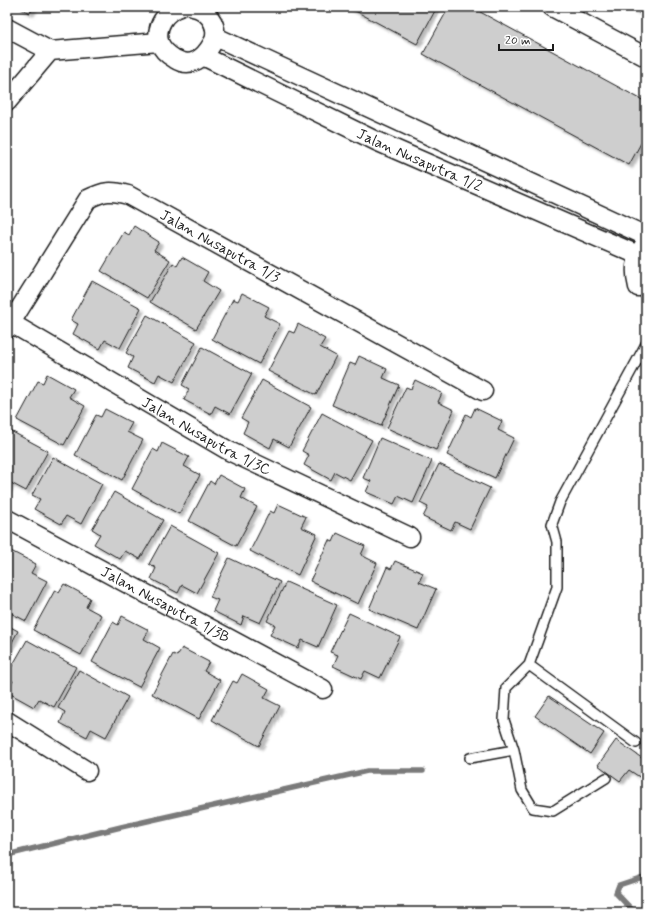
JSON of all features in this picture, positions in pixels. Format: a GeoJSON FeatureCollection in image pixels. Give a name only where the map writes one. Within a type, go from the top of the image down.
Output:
{"type":"FeatureCollection","features":[{"type":"Feature","properties":{"kind":"street"},"geometry":{"type":"LineString","coordinates":[[180,7],[173,9],[164,17],[159,29],[159,42],[166,54],[178,61],[192,63],[205,57],[216,37],[214,25],[208,14],[194,7]]}},
{"type":"Feature","properties":{"kind":"street"},"geometry":{"type":"LineString","coordinates":[[552,7],[646,57]]}},
{"type":"Feature","properties":{"kind":"street"},"geometry":{"type":"LineString","coordinates":[[7,28],[50,51],[159,42]]}},
{"type":"Feature","properties":{"kind":"street","name":"Jalan Nusaputra 1/2"},"geometry":{"type":"LineString","coordinates":[[216,37],[646,236]]}},
{"type":"Feature","properties":{"kind":"street"},"geometry":{"type":"LineString","coordinates":[[7,102],[50,51]]}},
{"type":"Feature","properties":{"kind":"street","name":"Jalan Nusaputra 1/2"},"geometry":{"type":"LineString","coordinates":[[205,57],[376,141],[642,249]]}},
{"type":"Feature","properties":{"kind":"street"},"geometry":{"type":"LineString","coordinates":[[376,141],[386,115]]}},
{"type":"Feature","properties":{"kind":"street"},"geometry":{"type":"LineString","coordinates":[[432,165],[442,141]]}},
{"type":"Feature","properties":{"kind":"street","name":"Jalan Nusaputra 1/3"},"geometry":{"type":"LineString","coordinates":[[9,326],[88,199],[103,192],[116,192],[128,195],[483,391]]}},
{"type":"Feature","properties":{"kind":"street"},"geometry":{"type":"LineString","coordinates":[[642,249],[634,274],[642,290]]}},
{"type":"Feature","properties":{"kind":"street","name":"Jalan Nusaputra 1/3C"},"geometry":{"type":"LineString","coordinates":[[9,326],[229,451],[410,537]]}},
{"type":"Feature","properties":{"kind":"street","name":"Jalan Nusaputra 1/3B"},"geometry":{"type":"LineString","coordinates":[[7,519],[323,689]]}},
{"type":"Feature","properties":{"kind":"street"},"geometry":{"type":"LineString","coordinates":[[7,721],[87,771]]}},
{"type":"Feature","properties":{"kind":"lane"},"geometry":{"type":"LineString","coordinates":[[606,778],[553,811],[533,808],[522,790],[514,750],[504,720],[506,688],[529,665],[557,587],[557,542],[552,524],[557,509],[646,344]]}},
{"type":"Feature","properties":{"kind":"lane"},"geometry":{"type":"LineString","coordinates":[[529,665],[636,743]]}},
{"type":"Feature","properties":{"kind":"lane"},"geometry":{"type":"LineString","coordinates":[[470,758],[514,750]]}},
{"type":"Feature","properties":{"kind":"building"},"geometry":{"type":"Polygon","coordinates":[[[18,7],[34,7],[30,13],[18,7]]]}},
{"type":"Feature","properties":{"kind":"building"},"geometry":{"type":"Polygon","coordinates":[[[348,7],[437,7],[417,44],[348,7]]]}},
{"type":"Feature","properties":{"kind":"building"},"geometry":{"type":"Polygon","coordinates":[[[449,7],[471,7],[646,102],[646,134],[629,165],[423,54],[449,7]]]}},
{"type":"Feature","properties":{"kind":"building"},"geometry":{"type":"Polygon","coordinates":[[[629,7],[646,7],[646,16],[629,7]]]}},
{"type":"Feature","properties":{"kind":"building"},"geometry":{"type":"Polygon","coordinates":[[[134,226],[159,242],[154,250],[170,260],[147,298],[101,271],[124,232],[129,235],[134,226]]]}},
{"type":"Feature","properties":{"kind":"building"},"geometry":{"type":"Polygon","coordinates":[[[182,257],[208,272],[203,281],[219,291],[196,329],[150,302],[173,263],[177,266],[182,257]]]}},
{"type":"Feature","properties":{"kind":"building"},"geometry":{"type":"Polygon","coordinates":[[[92,281],[141,308],[120,348],[105,340],[100,349],[73,334],[78,324],[71,320],[92,281]]]}},
{"type":"Feature","properties":{"kind":"building"},"geometry":{"type":"Polygon","coordinates":[[[242,293],[269,307],[264,316],[280,324],[259,364],[212,339],[233,299],[238,301],[242,293]]]}},
{"type":"Feature","properties":{"kind":"building"},"geometry":{"type":"Polygon","coordinates":[[[147,315],[196,342],[174,382],[159,374],[155,382],[128,368],[133,357],[126,353],[147,315]]]}},
{"type":"Feature","properties":{"kind":"building"},"geometry":{"type":"Polygon","coordinates":[[[298,324],[325,339],[320,347],[336,356],[316,395],[268,371],[289,331],[294,333],[298,324]]]}},
{"type":"Feature","properties":{"kind":"building"},"geometry":{"type":"Polygon","coordinates":[[[202,347],[252,374],[230,414],[215,406],[211,414],[184,400],[189,389],[182,385],[202,347]]]}},
{"type":"Feature","properties":{"kind":"building"},"geometry":{"type":"Polygon","coordinates":[[[359,356],[387,369],[383,378],[399,385],[381,426],[332,405],[350,363],[355,365],[359,356]]]}},
{"type":"Feature","properties":{"kind":"building"},"geometry":{"type":"Polygon","coordinates":[[[47,374],[74,389],[69,397],[85,406],[64,445],[17,420],[38,381],[43,383],[47,374]]]}},
{"type":"Feature","properties":{"kind":"building"},"geometry":{"type":"Polygon","coordinates":[[[262,380],[311,407],[289,447],[274,439],[270,448],[243,433],[248,422],[241,418],[262,380]]]}},
{"type":"Feature","properties":{"kind":"building"},"geometry":{"type":"Polygon","coordinates":[[[415,380],[442,393],[438,402],[454,410],[436,450],[387,428],[406,387],[411,389],[415,380]]]}},
{"type":"Feature","properties":{"kind":"building"},"geometry":{"type":"Polygon","coordinates":[[[475,408],[502,421],[498,430],[514,438],[495,478],[447,455],[466,414],[471,417],[475,408]]]}},
{"type":"Feature","properties":{"kind":"building"},"geometry":{"type":"Polygon","coordinates":[[[105,409],[132,423],[127,432],[143,440],[122,480],[75,455],[96,415],[101,417],[105,409]]]}},
{"type":"Feature","properties":{"kind":"building"},"geometry":{"type":"Polygon","coordinates":[[[322,413],[372,440],[350,480],[335,472],[331,480],[304,465],[309,455],[302,451],[322,413]]]}},
{"type":"Feature","properties":{"kind":"building"},"geometry":{"type":"Polygon","coordinates":[[[7,429],[48,451],[26,491],[11,483],[7,490],[7,429]]]}},
{"type":"Feature","properties":{"kind":"building"},"geometry":{"type":"Polygon","coordinates":[[[380,438],[432,461],[413,503],[398,496],[394,504],[366,492],[371,481],[363,478],[380,438]]]}},
{"type":"Feature","properties":{"kind":"building"},"geometry":{"type":"Polygon","coordinates":[[[162,443],[189,457],[184,466],[200,475],[179,514],[132,489],[153,449],[158,452],[162,443]]]}},
{"type":"Feature","properties":{"kind":"building"},"geometry":{"type":"Polygon","coordinates":[[[53,457],[102,484],[81,524],[66,516],[61,524],[34,509],[40,499],[32,495],[53,457]]]}},
{"type":"Feature","properties":{"kind":"building"},"geometry":{"type":"Polygon","coordinates":[[[439,464],[490,488],[470,529],[455,522],[451,530],[423,517],[428,507],[420,503],[439,464]]]}},
{"type":"Feature","properties":{"kind":"building"},"geometry":{"type":"Polygon","coordinates":[[[219,475],[245,489],[241,498],[257,507],[236,546],[189,521],[210,481],[214,484],[219,475]]]}},
{"type":"Feature","properties":{"kind":"building"},"geometry":{"type":"Polygon","coordinates":[[[114,492],[163,520],[140,559],[125,551],[120,559],[94,544],[100,534],[92,529],[114,492]]]}},
{"type":"Feature","properties":{"kind":"building"},"geometry":{"type":"Polygon","coordinates":[[[278,504],[306,517],[301,527],[317,534],[298,575],[250,551],[270,511],[274,513],[278,504]]]}},
{"type":"Feature","properties":{"kind":"building"},"geometry":{"type":"Polygon","coordinates":[[[170,526],[219,553],[197,593],[182,585],[178,593],[151,579],[156,568],[149,564],[170,526]]]}},
{"type":"Feature","properties":{"kind":"building"},"geometry":{"type":"Polygon","coordinates":[[[337,533],[365,546],[361,555],[377,563],[358,604],[310,581],[329,540],[333,542],[337,533]]]}},
{"type":"Feature","properties":{"kind":"building"},"geometry":{"type":"Polygon","coordinates":[[[9,550],[36,564],[31,573],[47,581],[26,621],[7,611],[7,553],[9,550]]]}},
{"type":"Feature","properties":{"kind":"building"},"geometry":{"type":"Polygon","coordinates":[[[229,558],[280,582],[260,623],[244,616],[241,625],[213,611],[218,600],[210,597],[229,558]]]}},
{"type":"Feature","properties":{"kind":"building"},"geometry":{"type":"Polygon","coordinates":[[[395,561],[423,573],[419,582],[436,589],[418,630],[369,609],[387,567],[391,569],[395,561]]]}},
{"type":"Feature","properties":{"kind":"building"},"geometry":{"type":"Polygon","coordinates":[[[286,582],[337,605],[318,647],[302,640],[298,648],[270,635],[275,625],[267,621],[286,582]]]}},
{"type":"Feature","properties":{"kind":"building"},"geometry":{"type":"Polygon","coordinates":[[[64,584],[90,598],[86,607],[101,615],[81,655],[33,630],[55,590],[59,592],[64,584]]]}},
{"type":"Feature","properties":{"kind":"building"},"geometry":{"type":"Polygon","coordinates":[[[349,613],[400,637],[380,678],[365,671],[361,679],[333,666],[338,655],[330,652],[349,613]]]}},
{"type":"Feature","properties":{"kind":"building"},"geometry":{"type":"Polygon","coordinates":[[[122,616],[149,630],[144,639],[160,648],[139,687],[92,662],[113,622],[118,625],[122,616]]]}},
{"type":"Feature","properties":{"kind":"building"},"geometry":{"type":"Polygon","coordinates":[[[7,625],[18,631],[7,652],[7,625]]]}},
{"type":"Feature","properties":{"kind":"building"},"geometry":{"type":"Polygon","coordinates":[[[27,640],[76,667],[54,707],[39,699],[34,707],[7,692],[13,681],[7,678],[7,675],[27,640]]]}},
{"type":"Feature","properties":{"kind":"building"},"geometry":{"type":"Polygon","coordinates":[[[182,648],[209,662],[204,671],[220,680],[199,719],[152,694],[173,654],[177,656],[182,648]]]}},
{"type":"Feature","properties":{"kind":"building"},"geometry":{"type":"Polygon","coordinates":[[[79,670],[128,697],[106,737],[91,729],[87,737],[60,723],[65,712],[58,708],[79,670]]]}},
{"type":"Feature","properties":{"kind":"building"},"geometry":{"type":"Polygon","coordinates":[[[242,674],[269,689],[264,698],[280,706],[259,746],[212,720],[233,681],[237,683],[242,674]]]}},
{"type":"Feature","properties":{"kind":"building"},"geometry":{"type":"Polygon","coordinates":[[[549,696],[604,733],[590,754],[535,716],[549,696]]]}},
{"type":"Feature","properties":{"kind":"building"},"geometry":{"type":"Polygon","coordinates":[[[616,740],[646,761],[646,771],[641,778],[629,770],[620,781],[598,765],[616,740]]]}},
{"type":"Feature","properties":{"kind":"waterway"},"geometry":{"type":"LineString","coordinates":[[7,855],[121,827],[367,771],[423,771]]}},
{"type":"Feature","properties":{"kind":"waterway"},"geometry":{"type":"LineString","coordinates":[[634,912],[616,893],[619,885],[646,876]]}}]}
